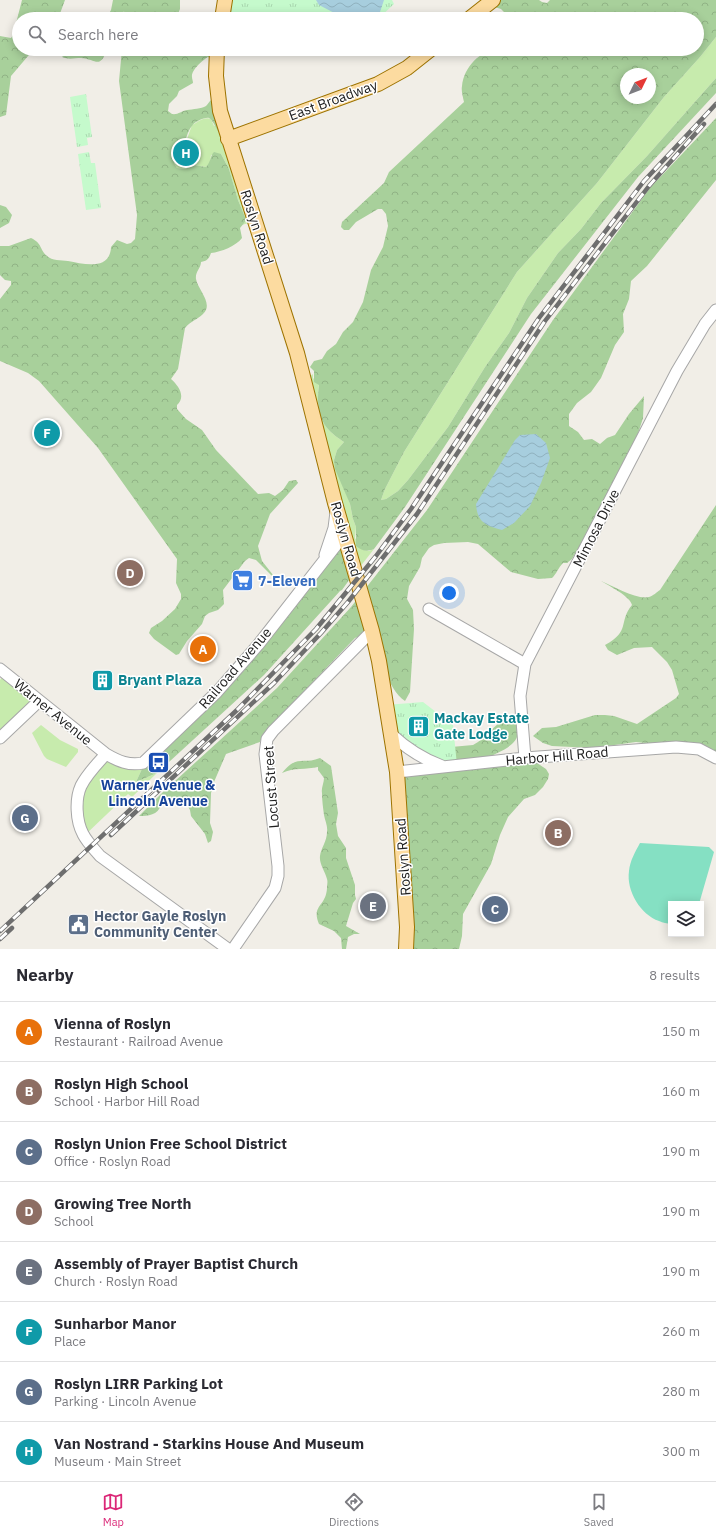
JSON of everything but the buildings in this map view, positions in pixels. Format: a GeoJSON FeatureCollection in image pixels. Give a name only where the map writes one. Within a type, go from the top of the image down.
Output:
{"type":"FeatureCollection","features":[{"type":"Feature","properties":{"kind":"main road"},"geometry":{"type":"LineString","coordinates":[[223,12],[225,0]]}},
{"type":"Feature","properties":{"kind":"main road"},"geometry":{"type":"LineString","coordinates":[[478,12],[493,0]]}},
{"type":"Feature","properties":{"kind":"main road","name":"Roslyn Road"},"geometry":{"type":"LineString","coordinates":[[217,56],[216,76],[218,98],[228,139],[297,353],[335,503],[372,631],[379,661],[396,772],[408,926],[406,949]]}},
{"type":"Feature","properties":{"kind":"main road","name":"East Broadway"},"geometry":{"type":"LineString","coordinates":[[228,139],[362,91],[378,84],[406,68],[422,56]]}},
{"type":"Feature","properties":{"kind":"street","name":"Mimosa Drive"},"geometry":{"type":"LineString","coordinates":[[525,758],[520,696],[525,664],[677,371],[705,324],[716,310]]}},
{"type":"Feature","properties":{"kind":"street"},"geometry":{"type":"LineString","coordinates":[[323,561],[334,528],[336,515],[335,503]]}},
{"type":"Feature","properties":{"kind":"street","name":"Railroad Avenue"},"geometry":{"type":"LineString","coordinates":[[106,754],[115,759],[131,764],[146,760],[217,692],[258,644],[344,535]]}},
{"type":"Feature","properties":{"kind":"street"},"geometry":{"type":"LineString","coordinates":[[429,609],[525,664]]}},
{"type":"Feature","properties":{"kind":"street","name":"Locust Street"},"geometry":{"type":"LineString","coordinates":[[233,949],[266,903],[277,883],[278,866],[265,754],[267,739],[273,731],[372,631]]}},
{"type":"Feature","properties":{"kind":"street","name":"Warner Avenue"},"geometry":{"type":"LineString","coordinates":[[0,669],[106,754]]}},
{"type":"Feature","properties":{"kind":"street"},"geometry":{"type":"LineString","coordinates":[[0,738],[39,701]]}},
{"type":"Feature","properties":{"kind":"street"},"geometry":{"type":"LineString","coordinates":[[391,734],[416,754],[431,762],[443,766]]}},
{"type":"Feature","properties":{"kind":"street","name":"Harbor Hill Road"},"geometry":{"type":"LineString","coordinates":[[396,772],[525,758],[676,746],[699,749],[716,758]]}},
{"type":"Feature","properties":{"kind":"street"},"geometry":{"type":"LineString","coordinates":[[106,754],[84,781],[79,793],[78,816],[84,836],[100,856],[228,949]]}},
{"type":"Feature","properties":{"kind":"green space"},"geometry":{"type":"Polygon","coordinates":[[[22,0],[65,0],[61,12],[19,12],[22,0]]]}},
{"type":"Feature","properties":{"kind":"green space"},"geometry":{"type":"Polygon","coordinates":[[[113,0],[180,0],[179,12],[110,12],[113,0]]]}},
{"type":"Feature","properties":{"kind":"green space"},"geometry":{"type":"Polygon","coordinates":[[[225,0],[392,0],[394,4],[385,12],[223,12],[225,0]]]}},
{"type":"Feature","properties":{"kind":"green space"},"geometry":{"type":"Polygon","coordinates":[[[495,0],[539,0],[547,3],[550,0],[716,0],[716,37],[704,52],[704,12],[504,12],[501,9],[491,6],[495,0]]]}},
{"type":"Feature","properties":{"kind":"green space"},"geometry":{"type":"Polygon","coordinates":[[[0,36],[11,38],[12,36],[12,56],[28,56],[11,76],[6,115],[0,117],[0,36]]]}},
{"type":"Feature","properties":{"kind":"green space"},"geometry":{"type":"Polygon","coordinates":[[[716,37],[716,78],[647,156],[601,203],[581,229],[558,253],[527,298],[509,333],[485,367],[448,427],[398,491],[386,499],[381,500],[404,452],[517,272],[597,183],[664,97],[701,56],[704,56],[704,52],[716,37]]]}},
{"type":"Feature","properties":{"kind":"green space"},"geometry":{"type":"Polygon","coordinates":[[[104,56],[100,61],[97,62],[81,58],[69,59],[62,57],[104,56]]]}},
{"type":"Feature","properties":{"kind":"green space"},"geometry":{"type":"Polygon","coordinates":[[[121,56],[213,56],[212,58],[208,57],[195,68],[192,74],[193,83],[179,91],[177,96],[169,104],[168,111],[174,114],[202,108],[213,99],[215,119],[220,131],[218,131],[209,118],[202,119],[193,124],[179,154],[175,157],[174,163],[177,168],[185,169],[194,165],[206,167],[214,152],[221,154],[229,169],[238,200],[245,217],[245,222],[240,228],[242,238],[236,244],[211,253],[208,259],[201,262],[196,274],[196,279],[206,301],[206,310],[201,316],[185,328],[178,369],[171,379],[179,388],[181,395],[177,409],[186,419],[202,430],[216,450],[258,494],[269,493],[275,496],[283,490],[289,481],[296,480],[298,483],[270,514],[258,546],[262,561],[281,585],[256,560],[249,558],[245,561],[223,590],[224,604],[218,610],[205,616],[202,624],[187,641],[179,654],[176,655],[154,639],[149,633],[151,628],[162,621],[175,609],[181,599],[181,594],[176,583],[177,559],[98,448],[39,381],[28,373],[0,361],[0,299],[11,285],[11,281],[5,280],[0,275],[0,246],[9,246],[31,238],[39,244],[51,259],[95,264],[106,260],[110,255],[111,247],[117,240],[127,244],[131,243],[135,239],[137,215],[119,81],[121,56]]]}},
{"type":"Feature","properties":{"kind":"green space"},"geometry":{"type":"Polygon","coordinates":[[[479,56],[701,56],[664,97],[597,183],[517,272],[404,452],[381,500],[386,499],[398,491],[448,427],[485,367],[509,333],[527,298],[558,253],[581,229],[601,203],[647,156],[716,78],[716,93],[638,177],[531,314],[405,507],[374,549],[360,549],[356,546],[356,527],[350,504],[335,469],[334,460],[337,450],[344,442],[329,430],[321,418],[318,401],[319,385],[314,382],[314,371],[310,367],[314,361],[322,359],[327,351],[336,344],[343,332],[353,322],[363,302],[371,270],[383,247],[388,226],[386,214],[382,209],[378,209],[356,222],[349,230],[344,230],[341,227],[342,222],[384,183],[389,172],[464,102],[462,94],[463,79],[470,66],[479,56]]]}},
{"type":"Feature","properties":{"kind":"green space"},"geometry":{"type":"Polygon","coordinates":[[[86,94],[92,137],[87,138],[88,145],[77,147],[70,97],[86,94]]]}},
{"type":"Feature","properties":{"kind":"green space"},"geometry":{"type":"Polygon","coordinates":[[[215,115],[255,221],[242,225],[245,222],[245,217],[238,200],[229,169],[221,154],[211,155],[210,163],[206,167],[194,165],[185,169],[177,168],[174,163],[175,157],[187,139],[192,125],[208,118],[211,119],[214,126],[217,124],[215,115]]]}},
{"type":"Feature","properties":{"kind":"green space"},"geometry":{"type":"Polygon","coordinates":[[[716,118],[716,180],[647,266],[631,281],[629,299],[623,314],[624,332],[615,345],[601,378],[591,392],[577,403],[569,414],[569,426],[578,432],[584,440],[592,439],[600,444],[607,438],[615,435],[629,414],[644,396],[643,418],[628,465],[572,559],[567,563],[563,563],[552,578],[538,579],[511,572],[478,544],[468,542],[434,545],[429,548],[422,558],[420,567],[409,586],[407,599],[413,610],[414,629],[410,692],[405,701],[393,688],[388,679],[372,631],[355,638],[263,734],[260,742],[226,754],[211,793],[210,823],[213,832],[211,841],[208,843],[205,834],[191,816],[187,805],[178,800],[161,805],[155,813],[146,816],[139,816],[163,792],[277,688],[351,607],[427,510],[553,320],[650,188],[716,118]]]}},
{"type":"Feature","properties":{"kind":"green space"},"geometry":{"type":"Polygon","coordinates":[[[89,152],[91,163],[95,163],[101,208],[86,210],[78,154],[89,152]]]}},
{"type":"Feature","properties":{"kind":"green space"},"geometry":{"type":"Polygon","coordinates":[[[0,205],[6,207],[12,215],[9,223],[0,228],[0,205]]]}},
{"type":"Feature","properties":{"kind":"green space"},"geometry":{"type":"Polygon","coordinates":[[[313,374],[313,378],[319,384],[318,401],[321,418],[329,430],[344,442],[337,450],[334,460],[350,504],[356,527],[355,538],[363,550],[369,551],[374,549],[349,581],[352,576],[344,535],[304,381],[313,374]]]}},
{"type":"Feature","properties":{"kind":"green space"},"geometry":{"type":"Polygon","coordinates":[[[716,505],[716,755],[680,747],[636,742],[593,748],[552,746],[543,743],[533,736],[542,728],[556,727],[595,715],[614,716],[637,724],[676,698],[679,694],[672,670],[667,662],[652,647],[634,648],[617,655],[608,650],[605,645],[613,640],[621,631],[628,611],[632,605],[627,598],[614,588],[601,581],[638,596],[649,597],[653,595],[660,590],[716,505]]]}},
{"type":"Feature","properties":{"kind":"green space"},"geometry":{"type":"Polygon","coordinates":[[[341,544],[352,576],[342,590],[264,675],[157,773],[136,782],[146,760],[180,727],[341,544]]]}},
{"type":"Feature","properties":{"kind":"green space"},"geometry":{"type":"Polygon","coordinates":[[[5,673],[38,701],[0,737],[0,680],[5,673]]]}},
{"type":"Feature","properties":{"kind":"green space"},"geometry":{"type":"Polygon","coordinates":[[[423,702],[453,725],[457,765],[443,766],[403,744],[386,705],[423,702]]]}},
{"type":"Feature","properties":{"kind":"green space"},"geometry":{"type":"Polygon","coordinates":[[[513,717],[516,719],[518,730],[515,741],[507,748],[487,758],[525,758],[546,769],[549,774],[548,779],[535,795],[524,799],[508,817],[500,835],[491,864],[463,914],[462,936],[459,949],[406,949],[397,772],[415,770],[451,747],[473,745],[500,722],[513,717]]]}},
{"type":"Feature","properties":{"kind":"green space"},"geometry":{"type":"Polygon","coordinates":[[[41,725],[60,740],[78,749],[78,752],[66,767],[47,759],[44,756],[32,733],[41,725]]]}},
{"type":"Feature","properties":{"kind":"green space"},"geometry":{"type":"Polygon","coordinates":[[[106,754],[115,759],[146,760],[136,782],[157,773],[132,797],[128,794],[84,836],[78,800],[106,754]]]}},
{"type":"Feature","properties":{"kind":"green space"},"geometry":{"type":"Polygon","coordinates":[[[320,758],[331,766],[338,813],[336,824],[338,836],[346,848],[346,858],[355,885],[356,899],[353,903],[346,926],[360,934],[354,934],[348,937],[346,949],[342,949],[341,938],[334,931],[319,924],[317,918],[318,909],[326,894],[327,882],[320,859],[327,830],[322,798],[324,778],[318,770],[318,767],[291,770],[282,773],[287,767],[296,762],[320,758]]]}},
{"type":"Feature","properties":{"kind":"green space"},"geometry":{"type":"Polygon","coordinates":[[[640,843],[709,847],[714,852],[700,901],[668,901],[668,923],[660,922],[652,918],[641,908],[632,894],[629,871],[640,843]]]}},
{"type":"Feature","properties":{"kind":"water"},"geometry":{"type":"Polygon","coordinates":[[[316,0],[384,0],[380,12],[332,12],[319,5],[316,0]]]}},
{"type":"Feature","properties":{"kind":"water"},"geometry":{"type":"Polygon","coordinates":[[[536,434],[546,443],[550,458],[541,483],[530,506],[514,523],[502,530],[487,525],[480,519],[476,504],[515,440],[520,435],[536,434]]]}},
{"type":"Feature","properties":{"kind":"railway"},"geometry":{"type":"LineString","coordinates":[[0,931],[237,710],[316,629],[376,556],[411,509],[539,318],[644,181],[716,104]]}},
{"type":"Feature","properties":{"kind":"railway"},"geometry":{"type":"LineString","coordinates":[[111,835],[274,683],[348,602],[417,514],[545,321],[649,186],[704,124]]}},
{"type":"Feature","properties":{"kind":"railway"},"geometry":{"type":"LineString","coordinates":[[0,939],[12,928]]}},
{"type":"Feature","properties":{"kind":"place","name":"Van Nostrand - Starkins House And Museum"},"geometry":{"type":"Point","coordinates":[186,153]}},
{"type":"Feature","properties":{"kind":"place","name":"Sunharbor Manor"},"geometry":{"type":"Point","coordinates":[47,433]}},
{"type":"Feature","properties":{"kind":"place","name":"Growing Tree North"},"geometry":{"type":"Point","coordinates":[130,573]}},
{"type":"Feature","properties":{"kind":"place","name":"7-Eleven"},"geometry":{"type":"Point","coordinates":[243,581]}},
{"type":"Feature","properties":{"kind":"place","name":"Vienna of Roslyn"},"geometry":{"type":"Point","coordinates":[203,649]}},
{"type":"Feature","properties":{"kind":"place","name":"Bryant Plaza"},"geometry":{"type":"Point","coordinates":[103,680]}},
{"type":"Feature","properties":{"kind":"place","name":"Mackay Estate Gate Lodge"},"geometry":{"type":"Point","coordinates":[419,726]}},
{"type":"Feature","properties":{"kind":"place","name":"Warner Avenue & Lincoln Avenue"},"geometry":{"type":"Point","coordinates":[158,763]}},
{"type":"Feature","properties":{"kind":"place","name":"Roslyn LIRR Parking Lot"},"geometry":{"type":"Point","coordinates":[25,818]}},
{"type":"Feature","properties":{"kind":"place","name":"Roslyn High School"},"geometry":{"type":"Point","coordinates":[558,833]}},
{"type":"Feature","properties":{"kind":"place","name":"Assembly of Prayer Baptist Church"},"geometry":{"type":"Point","coordinates":[373,906]}},
{"type":"Feature","properties":{"kind":"place","name":"Roslyn Union Free School District"},"geometry":{"type":"Point","coordinates":[495,909]}},
{"type":"Feature","properties":{"kind":"place","name":"Hector Gayle Roslyn Community Center"},"geometry":{"type":"Point","coordinates":[78,924]}}]}
